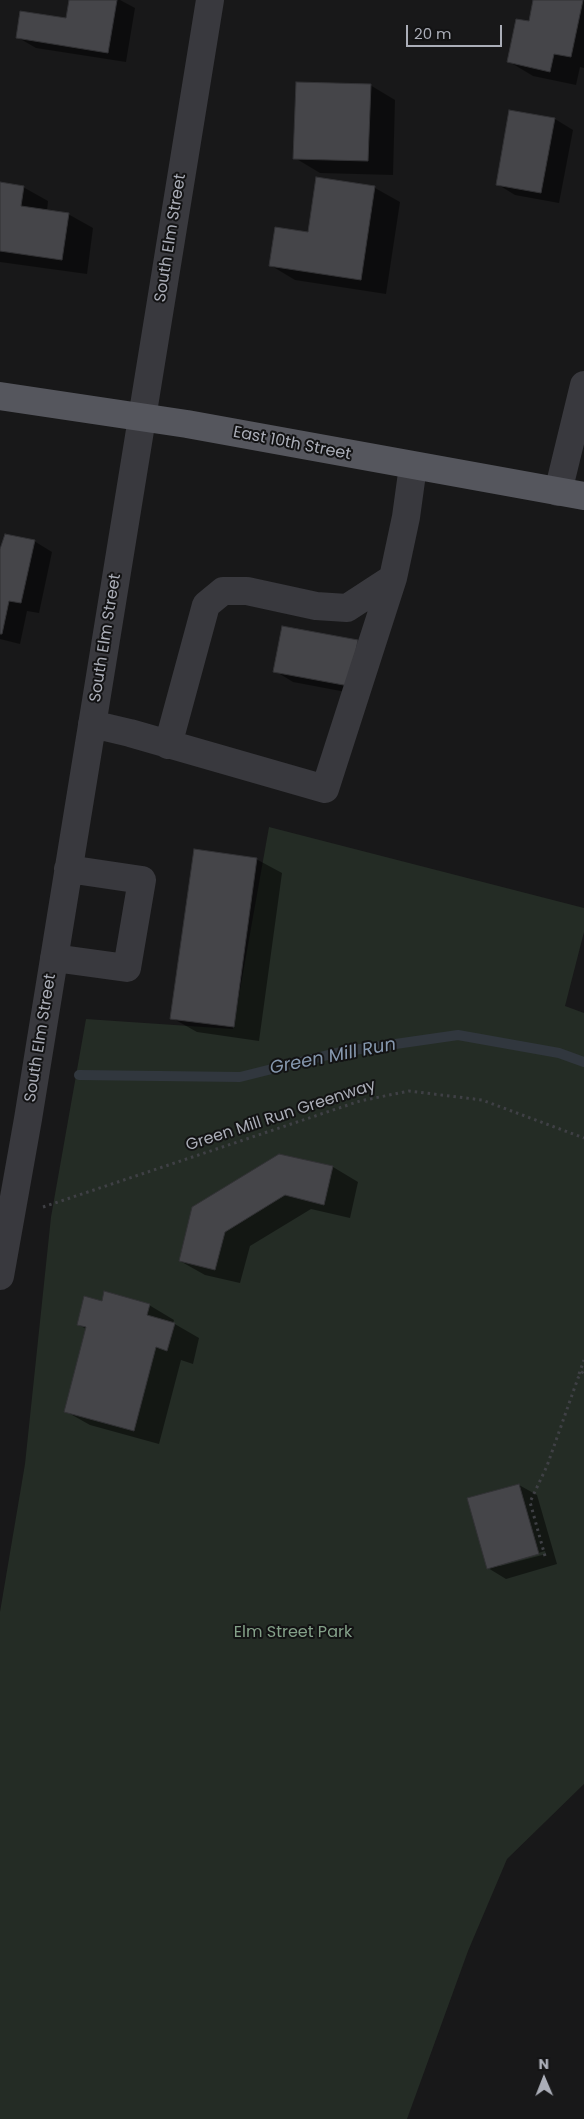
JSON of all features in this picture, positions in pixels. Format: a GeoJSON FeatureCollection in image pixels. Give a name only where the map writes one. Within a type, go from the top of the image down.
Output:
{"type":"FeatureCollection","features":[{"type":"Feature","properties":{"kind":"main road","name":"East 10th Street"},"geometry":{"type":"LineString","coordinates":[[0,396],[142,417],[571,494]]}},
{"type":"Feature","properties":{"kind":"street","name":"South Elm Street"},"geometry":{"type":"LineString","coordinates":[[0,1276],[54,958],[210,0]]}},
{"type":"Feature","properties":{"kind":"street"},"geometry":{"type":"LineString","coordinates":[[571,494],[584,385]]}},
{"type":"Feature","properties":{"kind":"street"},"geometry":{"type":"LineString","coordinates":[[92,724],[130,733],[325,789],[393,578],[406,517],[413,466]]}},
{"type":"Feature","properties":{"kind":"street"},"geometry":{"type":"LineString","coordinates":[[168,745],[206,605],[223,591],[247,592],[316,606],[347,608],[393,578]]}},
{"type":"Feature","properties":{"kind":"street"},"geometry":{"type":"LineString","coordinates":[[54,958],[127,968],[142,880],[68,869]]}},
{"type":"Feature","properties":{"kind":"path","name":"Green Mill Run Greenway"},"geometry":{"type":"LineString","coordinates":[[46,1206],[360,1101],[409,1091],[482,1100],[584,1138]]}},
{"type":"Feature","properties":{"kind":"path"},"geometry":{"type":"LineString","coordinates":[[545,1556],[530,1502],[547,1466],[584,1360]]}},
{"type":"Feature","properties":{"kind":"path"},"geometry":{"type":"LineString","coordinates":[[578,1378],[584,1370]]}},
{"type":"Feature","properties":{"kind":"green space","name":"Elm Street Park"},"geometry":{"type":"Polygon","coordinates":[[[269,827],[584,908],[584,932],[565,1006],[584,1013],[584,1784],[507,1859],[468,1951],[407,2119],[0,2119],[0,1612],[25,1464],[51,1217],[86,1019],[233,1029],[269,827]]]}},
{"type":"Feature","properties":{"kind":"building"},"geometry":{"type":"Polygon","coordinates":[[[69,0],[117,0],[108,53],[16,38],[20,11],[66,18],[69,0]]]}},
{"type":"Feature","properties":{"kind":"building"},"geometry":{"type":"Polygon","coordinates":[[[533,0],[583,0],[571,57],[554,54],[550,72],[507,62],[516,19],[529,21],[533,0]]]}},
{"type":"Feature","properties":{"kind":"building"},"geometry":{"type":"Polygon","coordinates":[[[296,82],[371,84],[368,161],[293,159],[296,82]]]}},
{"type":"Feature","properties":{"kind":"building"},"geometry":{"type":"Polygon","coordinates":[[[509,110],[555,118],[541,193],[496,185],[509,110]]]}},
{"type":"Feature","properties":{"kind":"building"},"geometry":{"type":"Polygon","coordinates":[[[316,177],[375,186],[361,280],[269,266],[275,227],[308,232],[316,177]]]}},
{"type":"Feature","properties":{"kind":"building"},"geometry":{"type":"Polygon","coordinates":[[[0,182],[24,186],[21,206],[69,213],[62,260],[0,251],[0,182]]]}},
{"type":"Feature","properties":{"kind":"building"},"geometry":{"type":"Polygon","coordinates":[[[5,534],[35,540],[21,603],[9,601],[2,634],[0,634],[0,549],[5,534]]]}},
{"type":"Feature","properties":{"kind":"building"},"geometry":{"type":"Polygon","coordinates":[[[282,626],[358,640],[349,686],[273,672],[282,626]]]}},
{"type":"Feature","properties":{"kind":"building"},"geometry":{"type":"Polygon","coordinates":[[[194,849],[257,858],[234,1027],[170,1019],[194,849]]]}},
{"type":"Feature","properties":{"kind":"building"},"geometry":{"type":"Polygon","coordinates":[[[279,1154],[333,1166],[324,1205],[285,1195],[225,1232],[215,1270],[179,1261],[192,1207],[279,1154]]]}},
{"type":"Feature","properties":{"kind":"building"},"geometry":{"type":"Polygon","coordinates":[[[104,1291],[150,1304],[147,1315],[175,1323],[167,1351],[156,1347],[134,1431],[64,1412],[86,1327],[77,1325],[84,1296],[102,1301],[104,1291]]]}},
{"type":"Feature","properties":{"kind":"building"},"geometry":{"type":"Polygon","coordinates":[[[519,1484],[539,1554],[487,1569],[467,1498],[519,1484]]]}},
{"type":"Feature","properties":{"kind":"waterway","name":"Green Mill Run"},"geometry":{"type":"LineString","coordinates":[[79,1075],[240,1077],[340,1052],[458,1035],[559,1053],[584,1062]]}}]}
